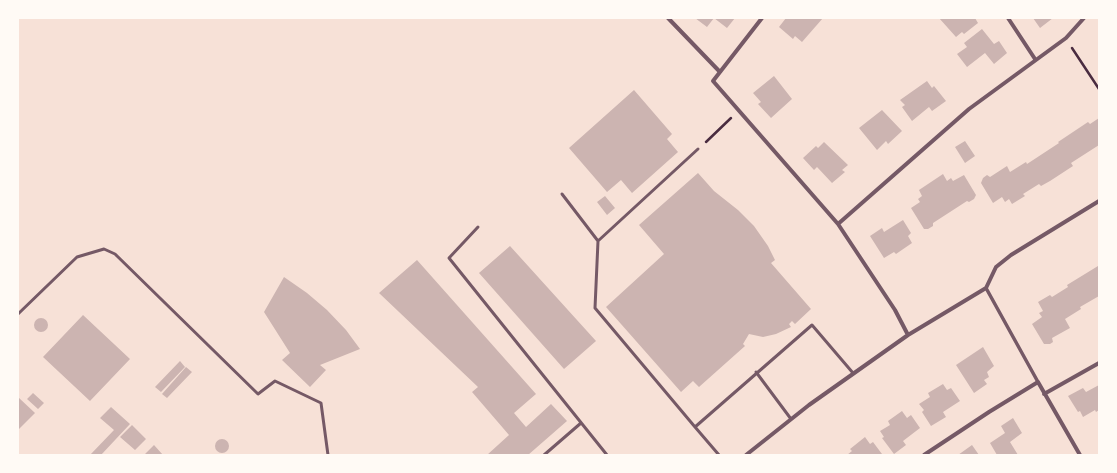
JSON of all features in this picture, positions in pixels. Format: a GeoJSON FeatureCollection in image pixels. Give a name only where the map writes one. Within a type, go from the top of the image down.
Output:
{"type":"FeatureCollection","features":[{"type":"Feature","properties":{"kind":"street"},"geometry":{"type":"LineString","coordinates":[[668,18],[720,72]]}},
{"type":"Feature","properties":{"kind":"street"},"geometry":{"type":"LineString","coordinates":[[762,18],[713,81],[838,224],[895,310],[908,335]]}},
{"type":"Feature","properties":{"kind":"street"},"geometry":{"type":"LineString","coordinates":[[1008,18],[1036,58]]}},
{"type":"Feature","properties":{"kind":"street"},"geometry":{"type":"LineString","coordinates":[[838,224],[969,109],[1036,58],[1066,38],[1084,18]]}},
{"type":"Feature","properties":{"kind":"street"},"geometry":{"type":"LineString","coordinates":[[746,455],[791,419],[908,335],[986,288],[996,267],[1010,255],[1099,201]]}},
{"type":"Feature","properties":{"kind":"street"},"geometry":{"type":"LineString","coordinates":[[986,288],[1044,394],[1080,455]]}},
{"type":"Feature","properties":{"kind":"street"},"geometry":{"type":"LineString","coordinates":[[1044,394],[1099,363]]}},
{"type":"Feature","properties":{"kind":"street"},"geometry":{"type":"LineString","coordinates":[[924,455],[1038,382]]}},
{"type":"Feature","properties":{"kind":"lane"},"geometry":{"type":"LineString","coordinates":[[598,241],[698,149]]}},
{"type":"Feature","properties":{"kind":"lane"},"geometry":{"type":"LineString","coordinates":[[562,194],[598,241],[594,308],[718,455]]}},
{"type":"Feature","properties":{"kind":"lane"},"geometry":{"type":"LineString","coordinates":[[478,227],[449,258],[607,455]]}},
{"type":"Feature","properties":{"kind":"lane"},"geometry":{"type":"LineString","coordinates":[[18,314],[77,257],[104,249],[115,254],[258,394],[275,381],[321,403],[328,455]]}},
{"type":"Feature","properties":{"kind":"lane"},"geometry":{"type":"LineString","coordinates":[[695,427],[756,372],[812,325],[853,374]]}},
{"type":"Feature","properties":{"kind":"lane"},"geometry":{"type":"LineString","coordinates":[[756,372],[791,419]]}},
{"type":"Feature","properties":{"kind":"lane"},"geometry":{"type":"LineString","coordinates":[[544,455],[581,423]]}},
{"type":"Feature","properties":{"kind":"path"},"geometry":{"type":"LineString","coordinates":[[1066,38],[1099,89]]}},
{"type":"Feature","properties":{"kind":"path"},"geometry":{"type":"LineString","coordinates":[[698,149],[739,111]]}},
{"type":"Feature","properties":{"kind":"building"},"geometry":{"type":"Polygon","coordinates":[[[695,18],[714,18],[707,27],[695,18]]]}},
{"type":"Feature","properties":{"kind":"building"},"geometry":{"type":"Polygon","coordinates":[[[714,18],[735,18],[727,28],[714,18]]]}},
{"type":"Feature","properties":{"kind":"building"},"geometry":{"type":"Polygon","coordinates":[[[786,18],[823,18],[802,42],[795,36],[793,39],[779,27],[786,18]]]}},
{"type":"Feature","properties":{"kind":"building"},"geometry":{"type":"Polygon","coordinates":[[[939,18],[975,18],[978,23],[964,34],[962,32],[956,37],[939,18]]]}},
{"type":"Feature","properties":{"kind":"building"},"geometry":{"type":"Polygon","coordinates":[[[1033,18],[1053,18],[1040,28],[1033,18]]]}},
{"type":"Feature","properties":{"kind":"building"},"geometry":{"type":"Polygon","coordinates":[[[982,29],[994,44],[999,41],[1007,53],[994,64],[985,53],[967,67],[957,54],[967,47],[964,43],[982,29]]]}},
{"type":"Feature","properties":{"kind":"building"},"geometry":{"type":"Polygon","coordinates":[[[774,76],[792,99],[771,118],[758,104],[761,102],[753,93],[774,76]]]}},
{"type":"Feature","properties":{"kind":"building"},"geometry":{"type":"Polygon","coordinates":[[[927,81],[932,88],[934,86],[946,101],[932,111],[929,107],[912,121],[902,107],[905,105],[900,100],[927,81]]]}},
{"type":"Feature","properties":{"kind":"building"},"geometry":{"type":"Polygon","coordinates":[[[634,90],[672,134],[667,139],[678,152],[632,193],[621,180],[607,192],[569,148],[634,90]]]}},
{"type":"Feature","properties":{"kind":"building"},"geometry":{"type":"Polygon","coordinates":[[[882,110],[902,131],[888,144],[886,141],[877,150],[859,128],[882,110]]]}},
{"type":"Feature","properties":{"kind":"building"},"geometry":{"type":"Polygon","coordinates":[[[1099,118],[1099,145],[1071,163],[1073,166],[1041,186],[1039,184],[1023,194],[1025,196],[1012,204],[1009,199],[1005,202],[1002,197],[993,203],[981,183],[983,178],[987,175],[990,177],[1007,166],[1010,172],[1026,162],[1027,164],[1088,122],[1090,124],[1099,118]]]}},
{"type":"Feature","properties":{"kind":"building"},"geometry":{"type":"Polygon","coordinates":[[[965,141],[975,156],[965,163],[955,147],[965,141]]]}},
{"type":"Feature","properties":{"kind":"building"},"geometry":{"type":"Polygon","coordinates":[[[824,142],[848,165],[842,170],[845,172],[832,183],[817,167],[814,170],[803,158],[816,146],[818,148],[824,142]]]}},
{"type":"Feature","properties":{"kind":"building"},"geometry":{"type":"Polygon","coordinates":[[[698,173],[714,191],[738,210],[754,226],[768,246],[775,260],[771,263],[811,309],[795,324],[792,321],[789,324],[791,327],[776,334],[763,337],[749,334],[743,344],[745,346],[699,387],[693,381],[681,392],[606,307],[664,254],[639,225],[698,173]]]}},
{"type":"Feature","properties":{"kind":"building"},"geometry":{"type":"Polygon","coordinates":[[[943,174],[947,181],[951,178],[953,181],[964,175],[976,195],[974,199],[969,202],[967,201],[933,223],[933,226],[928,229],[924,229],[911,208],[920,202],[918,199],[922,196],[919,190],[943,174]]]}},
{"type":"Feature","properties":{"kind":"building"},"geometry":{"type":"Polygon","coordinates":[[[605,196],[615,208],[607,215],[597,202],[605,196]]]}},
{"type":"Feature","properties":{"kind":"building"},"geometry":{"type":"Polygon","coordinates":[[[903,220],[911,233],[908,236],[912,243],[896,254],[894,252],[884,258],[870,236],[882,228],[884,232],[903,220]]]}},
{"type":"Feature","properties":{"kind":"building"},"geometry":{"type":"Polygon","coordinates":[[[510,246],[596,341],[564,369],[479,273],[510,246]]]}},
{"type":"Feature","properties":{"kind":"building"},"geometry":{"type":"Polygon","coordinates":[[[417,260],[536,394],[514,413],[526,427],[551,404],[567,421],[528,455],[487,455],[509,435],[472,392],[478,387],[379,293],[417,260]]]}},
{"type":"Feature","properties":{"kind":"building"},"geometry":{"type":"Polygon","coordinates":[[[1098,266],[1099,296],[1080,307],[1081,309],[1065,319],[1070,328],[1052,338],[1053,342],[1050,344],[1044,344],[1032,324],[1042,317],[1039,313],[1043,311],[1038,302],[1050,295],[1052,297],[1068,287],[1067,285],[1098,266]]]}},
{"type":"Feature","properties":{"kind":"building"},"geometry":{"type":"Polygon","coordinates":[[[284,277],[307,293],[327,310],[346,330],[360,349],[320,365],[326,370],[310,387],[282,360],[290,353],[264,312],[284,277]]]}},
{"type":"Feature","properties":{"kind":"building"},"geometry":{"type":"Polygon","coordinates":[[[83,315],[130,359],[90,401],[43,357],[83,315]]]}},
{"type":"Feature","properties":{"kind":"building"},"geometry":{"type":"Polygon","coordinates":[[[41,318],[46,320],[48,325],[46,330],[41,332],[36,330],[34,325],[36,320],[41,318]]]}},
{"type":"Feature","properties":{"kind":"building"},"geometry":{"type":"Polygon","coordinates":[[[983,347],[994,366],[987,372],[989,377],[984,380],[987,384],[974,393],[956,365],[983,347]]]}},
{"type":"Feature","properties":{"kind":"building"},"geometry":{"type":"Polygon","coordinates":[[[180,361],[185,367],[161,392],[155,387],[180,361]]]}},
{"type":"Feature","properties":{"kind":"building"},"geometry":{"type":"Polygon","coordinates":[[[186,367],[192,372],[167,398],[162,394],[186,367]]]}},
{"type":"Feature","properties":{"kind":"building"},"geometry":{"type":"Polygon","coordinates":[[[943,384],[947,390],[951,388],[960,401],[943,412],[946,417],[931,426],[922,412],[924,410],[919,404],[930,397],[928,393],[943,384]]]}},
{"type":"Feature","properties":{"kind":"building"},"geometry":{"type":"Polygon","coordinates":[[[1099,385],[1099,410],[1096,412],[1095,410],[1083,417],[1068,396],[1083,388],[1086,392],[1099,385]]]}},
{"type":"Feature","properties":{"kind":"building"},"geometry":{"type":"Polygon","coordinates":[[[33,393],[44,403],[38,409],[27,399],[33,393]]]}},
{"type":"Feature","properties":{"kind":"building"},"geometry":{"type":"Polygon","coordinates":[[[18,397],[35,413],[18,430],[18,397]]]}},
{"type":"Feature","properties":{"kind":"building"},"geometry":{"type":"Polygon","coordinates":[[[111,407],[130,424],[101,455],[90,455],[114,430],[100,418],[111,407]]]}},
{"type":"Feature","properties":{"kind":"building"},"geometry":{"type":"Polygon","coordinates":[[[902,411],[907,418],[911,415],[920,428],[903,441],[906,445],[894,454],[882,438],[884,437],[880,431],[890,425],[888,421],[902,411]]]}},
{"type":"Feature","properties":{"kind":"building"},"geometry":{"type":"Polygon","coordinates":[[[1013,418],[1022,433],[1010,442],[1018,455],[997,455],[990,443],[1005,433],[1001,426],[1013,418]]]}},
{"type":"Feature","properties":{"kind":"building"},"geometry":{"type":"Polygon","coordinates":[[[132,425],[146,439],[135,450],[120,437],[132,425]]]}},
{"type":"Feature","properties":{"kind":"building"},"geometry":{"type":"Polygon","coordinates":[[[865,437],[870,444],[873,442],[882,454],[847,455],[852,451],[850,449],[865,437]]]}},
{"type":"Feature","properties":{"kind":"building"},"geometry":{"type":"Polygon","coordinates":[[[222,439],[227,441],[229,446],[227,451],[222,453],[217,451],[215,446],[217,441],[222,439]]]}},
{"type":"Feature","properties":{"kind":"building"},"geometry":{"type":"Polygon","coordinates":[[[154,445],[163,455],[144,455],[154,445]]]}},
{"type":"Feature","properties":{"kind":"building"},"geometry":{"type":"Polygon","coordinates":[[[972,445],[979,455],[958,455],[972,445]]]}}]}
